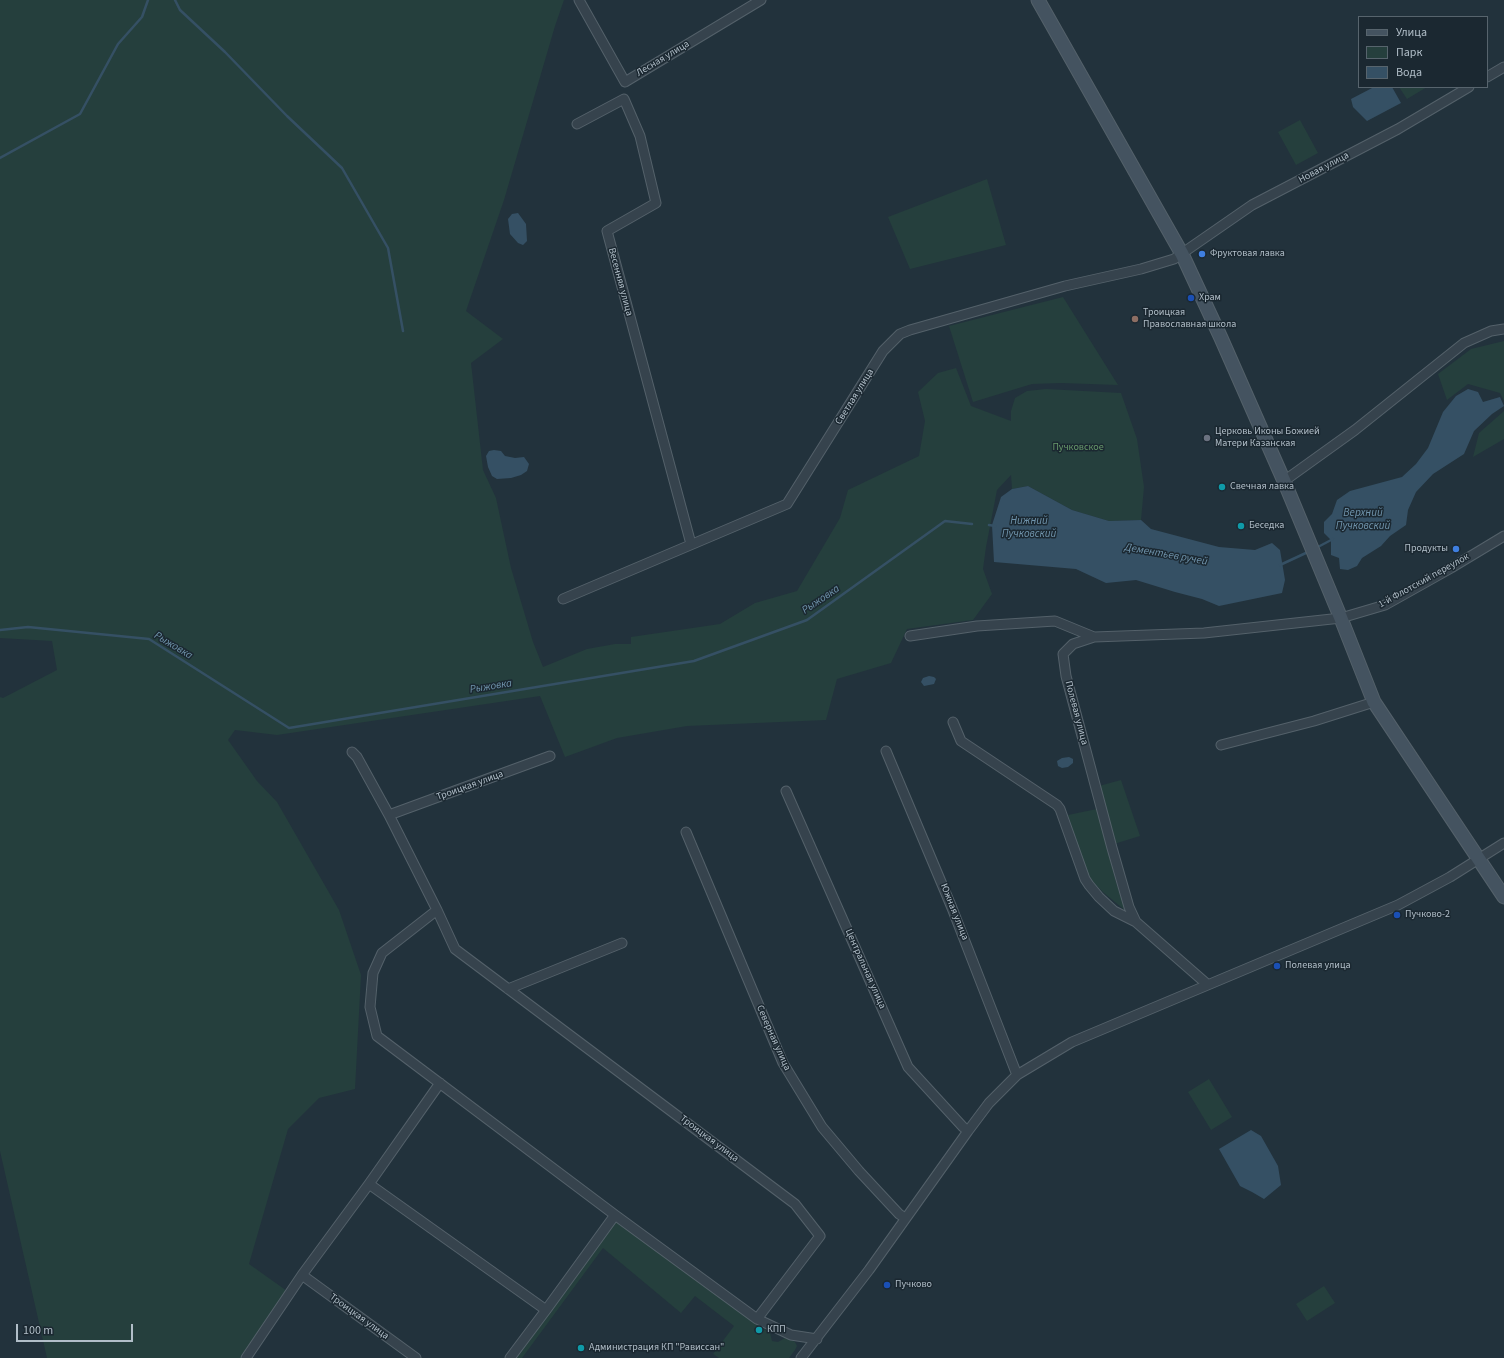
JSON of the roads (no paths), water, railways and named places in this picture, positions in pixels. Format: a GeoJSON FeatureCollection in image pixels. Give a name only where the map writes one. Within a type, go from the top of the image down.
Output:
{"type":"FeatureCollection","features":[{"type":"Feature","properties":{"kind":"street","name":"Лесная улица"},"geometry":{"type":"LineString","coordinates":[[579,0],[624,82],[761,0]]}},
{"type":"Feature","properties":{"kind":"street"},"geometry":{"type":"LineString","coordinates":[[1038,0],[1182,254],[1224,344],[1284,481],[1374,702],[1504,898]]}},
{"type":"Feature","properties":{"kind":"street"},"geometry":{"type":"LineString","coordinates":[[1488,76],[1504,67]]}},
{"type":"Feature","properties":{"kind":"street","name":"Новая улица"},"geometry":{"type":"LineString","coordinates":[[1182,254],[1252,205],[1398,129],[1467,88]]}},
{"type":"Feature","properties":{"kind":"street","name":"Весенняя улица"},"geometry":{"type":"LineString","coordinates":[[576,124],[624,99],[640,136],[656,203],[607,232],[691,544]]}},
{"type":"Feature","properties":{"kind":"street","name":"Светлая улица"},"geometry":{"type":"LineString","coordinates":[[562,599],[788,504],[884,351],[900,334],[1065,286],[1141,269],[1174,259],[1182,254]]}},
{"type":"Feature","properties":{"kind":"street"},"geometry":{"type":"LineString","coordinates":[[1284,481],[1354,430],[1464,343],[1491,331],[1504,329]]}},
{"type":"Feature","properties":{"kind":"street","name":"1-й Флотский переулок"},"geometry":{"type":"LineString","coordinates":[[1094,637],[1204,633],[1341,618],[1385,605],[1504,536]]}},
{"type":"Feature","properties":{"kind":"street"},"geometry":{"type":"LineString","coordinates":[[910,636],[977,626],[1055,621],[1094,637]]}},
{"type":"Feature","properties":{"kind":"street","name":"Полевая улица"},"geometry":{"type":"LineString","coordinates":[[1094,637],[1073,644],[1063,654],[1066,676],[1129,907],[1136,922],[1208,985]]}},
{"type":"Feature","properties":{"kind":"street"},"geometry":{"type":"LineString","coordinates":[[1221,745],[1314,721],[1374,702]]}},
{"type":"Feature","properties":{"kind":"street"},"geometry":{"type":"LineString","coordinates":[[953,722],[961,741],[1057,805],[1060,809],[1085,879],[1089,885],[1114,912],[1136,922]]}},
{"type":"Feature","properties":{"kind":"street","name":"Южная улица"},"geometry":{"type":"LineString","coordinates":[[886,751],[952,908],[1017,1075]]}},
{"type":"Feature","properties":{"kind":"street","name":"Троицкая улица"},"geometry":{"type":"LineString","coordinates":[[352,752],[357,757],[389,815],[455,949],[796,1204],[820,1236],[757,1319]]}},
{"type":"Feature","properties":{"kind":"street","name":"Троицкая улица"},"geometry":{"type":"LineString","coordinates":[[389,815],[550,756]]}},
{"type":"Feature","properties":{"kind":"street","name":"Центральная улица"},"geometry":{"type":"LineString","coordinates":[[786,791],[908,1067],[968,1131]]}},
{"type":"Feature","properties":{"kind":"street","name":"Северная улица"},"geometry":{"type":"LineString","coordinates":[[686,832],[783,1063],[822,1127],[864,1177],[899,1214],[905,1218]]}},
{"type":"Feature","properties":{"kind":"street"},"geometry":{"type":"LineString","coordinates":[[802,1358],[869,1270],[989,1103],[1017,1075],[1072,1042],[1398,905],[1450,877],[1504,843]]}},
{"type":"Feature","properties":{"kind":"street"},"geometry":{"type":"LineString","coordinates":[[437,910],[382,953],[373,973],[370,1007],[377,1036],[615,1215],[757,1319],[791,1335],[817,1339]]}},
{"type":"Feature","properties":{"kind":"street"},"geometry":{"type":"LineString","coordinates":[[508,989],[622,943]]}},
{"type":"Feature","properties":{"kind":"street"},"geometry":{"type":"LineString","coordinates":[[246,1358],[302,1275],[369,1184],[440,1083]]}},
{"type":"Feature","properties":{"kind":"street"},"geometry":{"type":"LineString","coordinates":[[369,1184],[546,1310]]}},
{"type":"Feature","properties":{"kind":"street"},"geometry":{"type":"LineString","coordinates":[[510,1358],[615,1215]]}},
{"type":"Feature","properties":{"kind":"street","name":"Троицкая улица"},"geometry":{"type":"LineString","coordinates":[[302,1275],[416,1358]]}},
{"type":"Feature","properties":{"kind":"water"},"geometry":{"type":"Polygon","coordinates":[[[1372,88],[1393,88],[1401,103],[1367,121],[1353,107],[1351,99],[1372,88]]]}},
{"type":"Feature","properties":{"kind":"water"},"geometry":{"type":"Polygon","coordinates":[[[518,213],[526,224],[527,241],[523,245],[518,243],[510,234],[508,219],[512,214],[518,213]]]}},
{"type":"Feature","properties":{"kind":"water","name":"Верхний Пучковский"},"geometry":{"type":"Polygon","coordinates":[[[1468,389],[1478,392],[1483,402],[1500,397],[1504,406],[1492,414],[1474,431],[1464,454],[1433,474],[1416,492],[1408,510],[1406,525],[1390,536],[1381,546],[1362,558],[1357,566],[1348,570],[1340,569],[1339,558],[1331,555],[1331,540],[1324,533],[1324,522],[1332,514],[1337,500],[1350,491],[1402,477],[1416,464],[1428,448],[1443,412],[1456,396],[1468,389]]]}},
{"type":"Feature","properties":{"kind":"water"},"geometry":{"type":"Polygon","coordinates":[[[489,451],[501,451],[505,456],[515,458],[524,457],[529,464],[527,471],[521,475],[511,478],[497,479],[492,476],[488,467],[486,456],[489,451]]]}},
{"type":"Feature","properties":{"kind":"water","name":"Нижний Пучковский"},"geometry":{"type":"Polygon","coordinates":[[[1028,486],[1072,510],[1109,521],[1141,520],[1151,529],[1219,547],[1255,550],[1272,543],[1280,550],[1285,580],[1282,593],[1219,606],[1202,599],[1136,580],[1106,583],[1076,569],[994,562],[992,525],[1001,497],[1012,489],[1028,486]]]}},
{"type":"Feature","properties":{"kind":"water"},"geometry":{"type":"Polygon","coordinates":[[[929,676],[936,679],[934,684],[924,686],[921,682],[923,678],[929,676]]]}},
{"type":"Feature","properties":{"kind":"water"},"geometry":{"type":"Polygon","coordinates":[[[1069,757],[1073,759],[1073,763],[1068,767],[1062,768],[1058,766],[1057,761],[1062,758],[1069,757]]]}},
{"type":"Feature","properties":{"kind":"water"},"geometry":{"type":"Polygon","coordinates":[[[1251,1130],[1261,1136],[1278,1166],[1281,1185],[1264,1199],[1240,1186],[1219,1149],[1251,1130]]]}},
{"type":"Feature","properties":{"kind":"waterway"},"geometry":{"type":"LineString","coordinates":[[0,158],[80,114],[118,44],[142,17],[148,0]]}},
{"type":"Feature","properties":{"kind":"waterway"},"geometry":{"type":"LineString","coordinates":[[175,0],[180,10],[225,52],[287,116],[342,168],[388,248],[403,331]]}},
{"type":"Feature","properties":{"kind":"waterway","name":"Рыжовка"},"geometry":{"type":"LineString","coordinates":[[0,630],[28,627],[149,639],[289,728],[694,661],[807,620],[945,521],[972,524]]}},
{"type":"Feature","properties":{"kind":"waterway","name":"Дементьев ручей"},"geometry":{"type":"LineString","coordinates":[[989,525],[995,526]]}},
{"type":"Feature","properties":{"kind":"waterway","name":"Дементьев ручей"},"geometry":{"type":"LineString","coordinates":[[1316,548],[1333,539]]}},
{"type":"Feature","properties":{"kind":"waterway","name":"Дементьев ручей"},"geometry":{"type":"LineString","coordinates":[[1280,565],[1308,552]]}},
{"type":"Feature","properties":{"kind":"place","name":"Фруктовая лавка"},"geometry":{"type":"Point","coordinates":[1202,254]}},
{"type":"Feature","properties":{"kind":"place","name":"Храм"},"geometry":{"type":"Point","coordinates":[1191,298]}},
{"type":"Feature","properties":{"kind":"place","name":"Троицкая Православная школа"},"geometry":{"type":"Point","coordinates":[1135,319]}},
{"type":"Feature","properties":{"kind":"place","name":"Церковь Иконы Божией Матери Казанская"},"geometry":{"type":"Point","coordinates":[1207,438]}},
{"type":"Feature","properties":{"kind":"place","name":"Свечная лавка"},"geometry":{"type":"Point","coordinates":[1222,487]}},
{"type":"Feature","properties":{"kind":"place","name":"Беседка"},"geometry":{"type":"Point","coordinates":[1241,526]}},
{"type":"Feature","properties":{"kind":"place","name":"Продукты"},"geometry":{"type":"Point","coordinates":[1456,549]}},
{"type":"Feature","properties":{"kind":"place","name":"Пучково-2"},"geometry":{"type":"Point","coordinates":[1397,915]}},
{"type":"Feature","properties":{"kind":"place","name":"Полевая улица"},"geometry":{"type":"Point","coordinates":[1277,966]}},
{"type":"Feature","properties":{"kind":"place","name":"Пучково"},"geometry":{"type":"Point","coordinates":[887,1285]}},
{"type":"Feature","properties":{"kind":"place","name":"КПП"},"geometry":{"type":"Point","coordinates":[759,1330]}},
{"type":"Feature","properties":{"kind":"place","name":"Администрация КП \"Рависсан\""},"geometry":{"type":"Point","coordinates":[581,1348]}},
{"type":"Feature","properties":{"kind":"park label","name":"Пучковское"},"geometry":{"type":"Point","coordinates":[1078,448]}}]}
